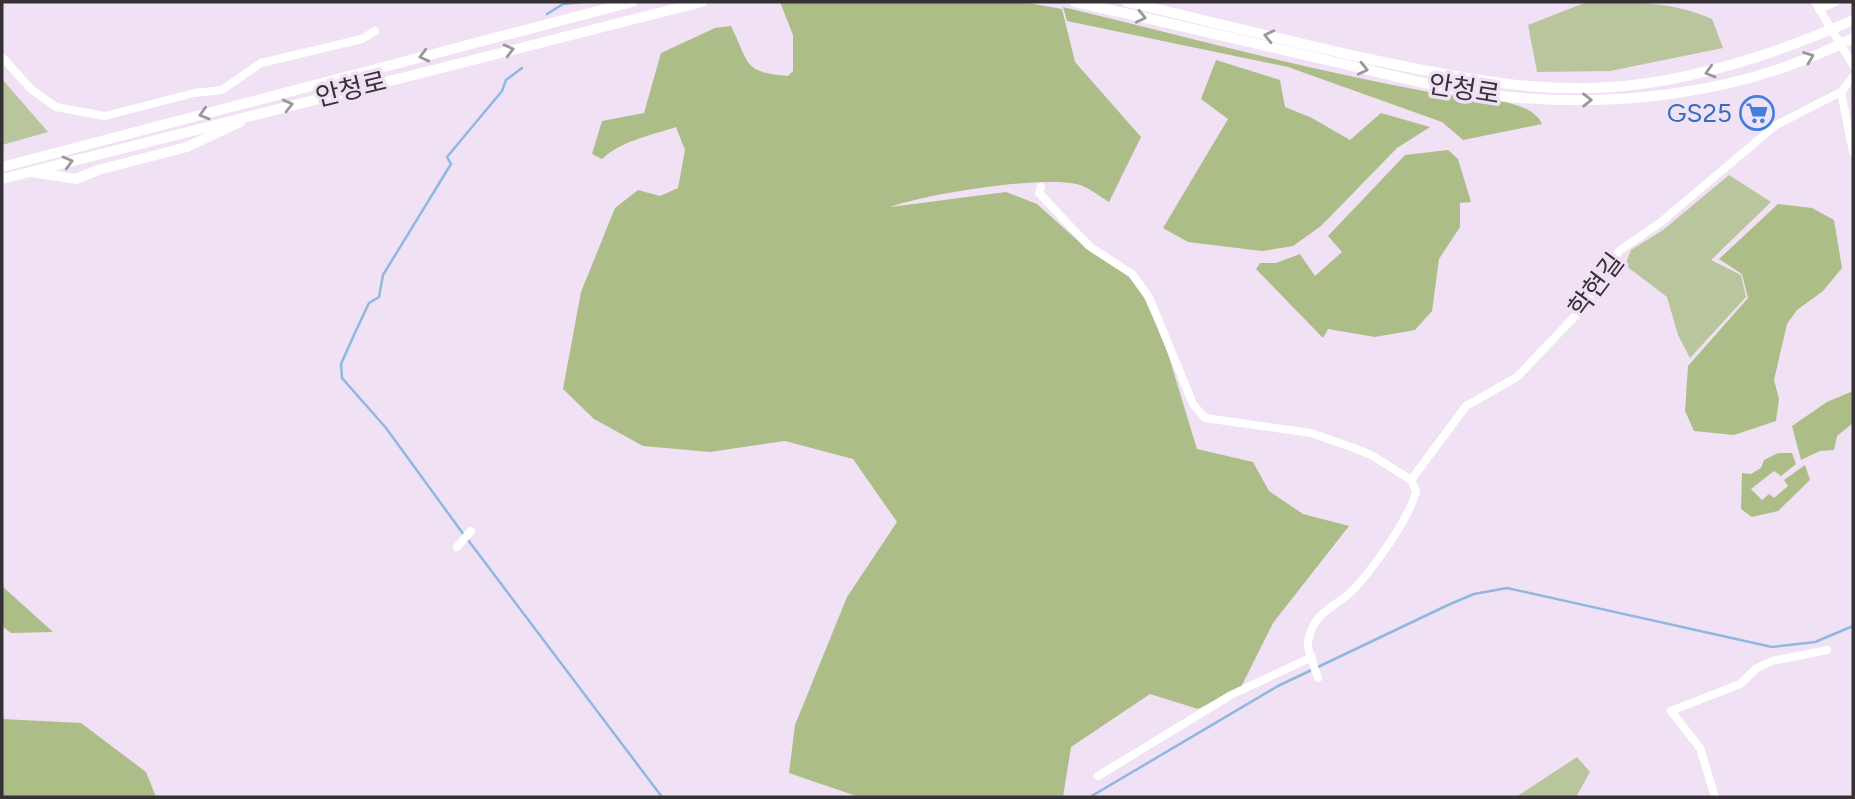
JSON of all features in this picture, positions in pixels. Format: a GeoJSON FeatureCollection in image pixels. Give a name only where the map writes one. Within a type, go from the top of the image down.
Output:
{"type":"FeatureCollection","features":[{"type":"Feature","properties":{"kind":"street","name":"안청로"},"geometry":{"type":"LineString","coordinates":[[2,167],[632,2]]}},
{"type":"Feature","properties":{"kind":"street","name":"안청로"},"geometry":{"type":"LineString","coordinates":[[2,179],[261,111],[702,2]]}},
{"type":"Feature","properties":{"kind":"street","name":"안청로"},"geometry":{"type":"LineString","coordinates":[[1075,2],[1436,86],[1527,99],[1637,98],[1680,93],[1762,74],[1839,46],[1853,38]]}},
{"type":"Feature","properties":{"kind":"street","name":"안청로"},"geometry":{"type":"LineString","coordinates":[[1127,2],[1454,77],[1530,87],[1639,85],[1698,75],[1775,52],[1853,20]]}},
{"type":"Feature","properties":{"kind":"street"},"geometry":{"type":"LineString","coordinates":[[1836,2],[1817,6],[1853,65]]}},
{"type":"Feature","properties":{"kind":"street"},"geometry":{"type":"LineString","coordinates":[[2,57],[31,89],[56,107],[105,116],[194,93],[222,89],[261,63],[362,38],[375,31]]}},
{"type":"Feature","properties":{"kind":"street","name":"학현길"},"geometry":{"type":"LineString","coordinates":[[1411,480],[1466,405],[1517,377],[1577,314],[1619,251],[1661,222],[1776,125],[1841,92],[1853,78]]}},
{"type":"Feature","properties":{"kind":"street"},"geometry":{"type":"LineString","coordinates":[[1841,92],[1853,152]]}},
{"type":"Feature","properties":{"kind":"street"},"geometry":{"type":"LineString","coordinates":[[28,172],[76,179],[98,170],[204,140],[261,111]]}},
{"type":"Feature","properties":{"kind":"street"},"geometry":{"type":"LineString","coordinates":[[1041,187],[1039,193],[1055,213],[1089,246],[1132,274],[1149,297],[1193,404],[1205,418],[1311,433],[1373,456],[1411,480],[1416,491],[1414,503],[1352,592],[1327,607],[1315,623],[1308,643],[1318,678]]}},
{"type":"Feature","properties":{"kind":"street"},"geometry":{"type":"LineString","coordinates":[[457,547],[471,531]]}},
{"type":"Feature","properties":{"kind":"street"},"geometry":{"type":"LineString","coordinates":[[1715,797],[1700,748],[1671,711],[1740,684],[1757,668],[1772,660],[1828,650]]}},
{"type":"Feature","properties":{"kind":"street"},"geometry":{"type":"LineString","coordinates":[[1098,776],[1231,695],[1312,657]]}},
{"type":"Feature","properties":{"kind":"green space"},"geometry":{"type":"Polygon","coordinates":[[[780,2],[1023,2],[1062,9],[1075,62],[1141,137],[1109,202],[1080,185],[1036,182],[955,192],[890,207],[1006,192],[1037,204],[1086,248],[1130,277],[1144,298],[1165,344],[1197,449],[1253,462],[1269,491],[1303,514],[1349,526],[1273,623],[1241,687],[1198,709],[1150,694],[1071,747],[1063,797],[859,797],[789,773],[795,725],[847,597],[897,522],[853,459],[785,441],[710,452],[643,446],[594,419],[563,389],[581,292],[615,208],[638,190],[660,196],[678,188],[685,150],[676,127],[627,143],[602,159],[592,154],[602,121],[644,113],[661,53],[715,28],[731,26],[746,58],[755,69],[788,76],[793,71],[793,35],[780,2]]]}},
{"type":"Feature","properties":{"kind":"green space"},"geometry":{"type":"Polygon","coordinates":[[[1587,2],[1651,4],[1697,13],[1712,19],[1723,48],[1610,71],[1537,72],[1528,25],[1587,2]]]}},
{"type":"Feature","properties":{"kind":"green space"},"geometry":{"type":"Polygon","coordinates":[[[1063,7],[1341,74],[1434,93],[1510,103],[1535,115],[1542,124],[1463,140],[1442,122],[1288,67],[1067,21],[1063,7]]]}},
{"type":"Feature","properties":{"kind":"green space"},"geometry":{"type":"Polygon","coordinates":[[[1216,60],[1280,80],[1285,107],[1312,118],[1350,140],[1381,113],[1430,127],[1397,148],[1321,226],[1293,246],[1262,251],[1188,242],[1163,228],[1228,119],[1201,99],[1216,60]]]}},
{"type":"Feature","properties":{"kind":"green space"},"geometry":{"type":"Polygon","coordinates":[[[2,79],[48,132],[2,145],[2,79]]]}},
{"type":"Feature","properties":{"kind":"green space"},"geometry":{"type":"Polygon","coordinates":[[[1448,150],[1458,159],[1471,202],[1460,203],[1460,227],[1439,259],[1432,311],[1415,330],[1375,337],[1328,329],[1323,338],[1256,269],[1260,263],[1276,263],[1300,254],[1315,276],[1342,252],[1328,236],[1405,155],[1448,150]]]}},
{"type":"Feature","properties":{"kind":"green space"},"geometry":{"type":"Polygon","coordinates":[[[1729,175],[1771,202],[1711,260],[1741,275],[1746,297],[1690,358],[1678,335],[1667,297],[1625,265],[1631,250],[1663,230],[1729,175]]]}},
{"type":"Feature","properties":{"kind":"green space"},"geometry":{"type":"Polygon","coordinates":[[[1778,204],[1812,208],[1834,220],[1842,268],[1823,291],[1797,310],[1787,324],[1774,380],[1779,399],[1776,421],[1734,435],[1694,431],[1685,411],[1688,366],[1748,298],[1742,274],[1719,259],[1778,204]]]}},
{"type":"Feature","properties":{"kind":"green space"},"geometry":{"type":"Polygon","coordinates":[[[1853,391],[1853,423],[1837,436],[1834,450],[1820,451],[1801,460],[1792,426],[1827,402],[1853,391]]]}},
{"type":"Feature","properties":{"kind":"green space"},"geometry":{"type":"Polygon","coordinates":[[[1778,453],[1792,453],[1796,464],[1781,476],[1774,471],[1751,489],[1762,500],[1769,494],[1774,498],[1788,486],[1784,480],[1805,465],[1810,480],[1778,511],[1752,517],[1741,509],[1742,473],[1751,474],[1761,468],[1764,460],[1778,453]]]}},
{"type":"Feature","properties":{"kind":"green space"},"geometry":{"type":"Polygon","coordinates":[[[2,586],[53,632],[11,633],[2,626],[2,586]]]}},
{"type":"Feature","properties":{"kind":"green space"},"geometry":{"type":"Polygon","coordinates":[[[2,719],[81,723],[146,772],[156,797],[2,797],[2,719]]]}},
{"type":"Feature","properties":{"kind":"green space"},"geometry":{"type":"Polygon","coordinates":[[[1577,757],[1590,772],[1576,797],[1516,797],[1577,757]]]}},
{"type":"Feature","properties":{"kind":"waterway"},"geometry":{"type":"LineString","coordinates":[[547,14],[563,4],[582,2]]}},
{"type":"Feature","properties":{"kind":"waterway"},"geometry":{"type":"LineString","coordinates":[[464,535],[386,428],[342,378],[341,364],[369,303],[379,297],[383,275],[451,164],[447,157],[502,91],[506,80],[522,68]]}},
{"type":"Feature","properties":{"kind":"waterway"},"geometry":{"type":"LineString","coordinates":[[468,540],[662,797]]}},
{"type":"Feature","properties":{"kind":"waterway"},"geometry":{"type":"LineString","coordinates":[[1090,797],[1278,686],[1474,594],[1507,588],[1772,647],[1815,642],[1853,626]]}},
{"type":"Feature","properties":{"kind":"place","name":"GS25"},"geometry":{"type":"Point","coordinates":[1757,113]}}]}
